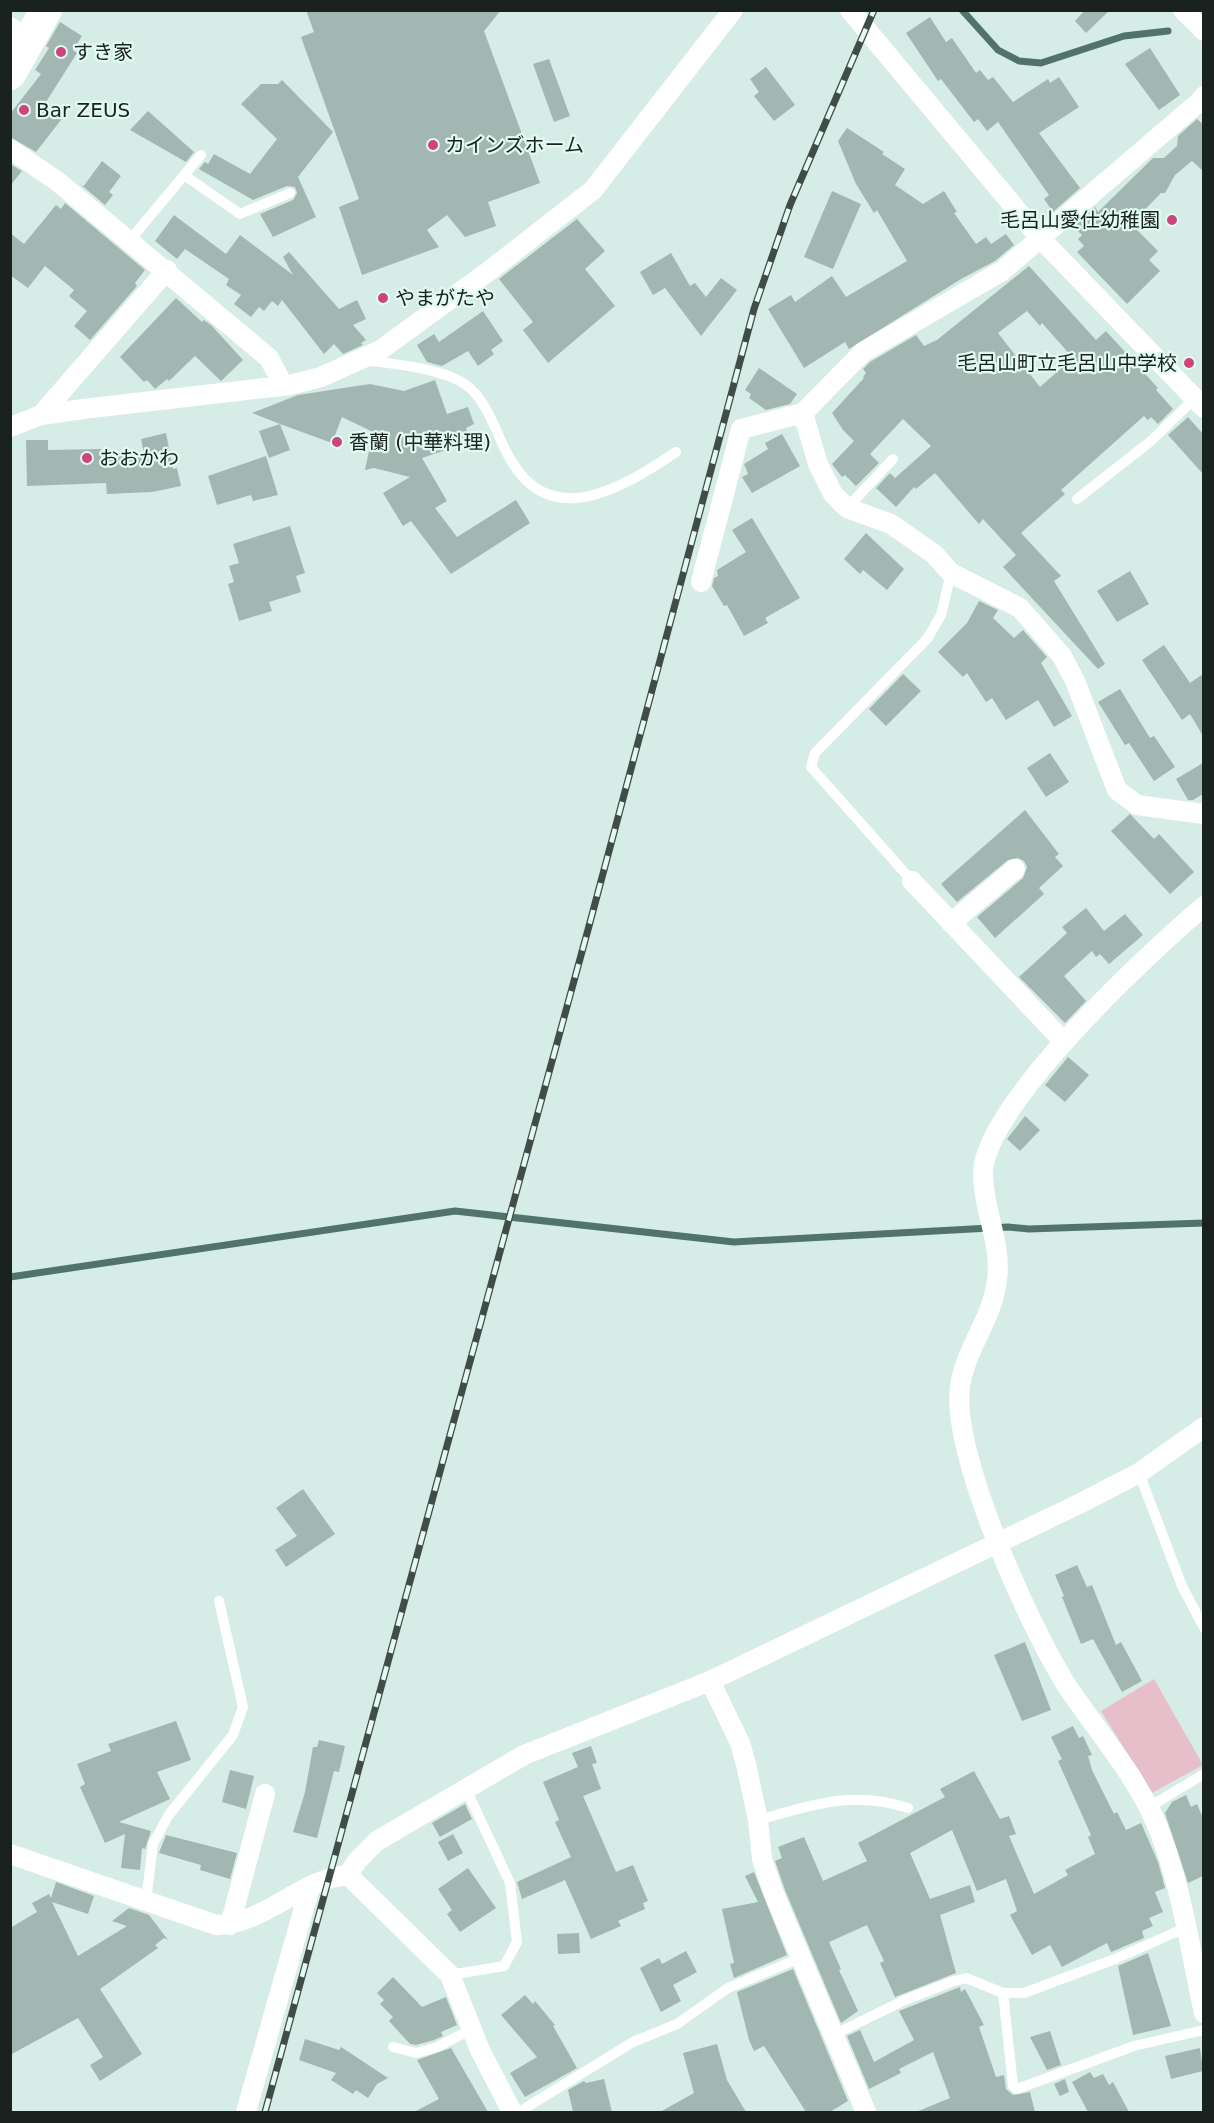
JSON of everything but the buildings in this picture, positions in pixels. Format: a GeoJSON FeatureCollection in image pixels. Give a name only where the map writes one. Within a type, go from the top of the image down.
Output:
{"type":"FeatureCollection","features":[{"type":"Feature","properties":{"kind":"main road"},"geometry":{"type":"LineString","coordinates":[[10,74],[19,34],[46,10]]}},
{"type":"Feature","properties":{"kind":"street"},"geometry":{"type":"LineString","coordinates":[[10,445],[12,426],[41,415],[283,385],[321,377],[364,360],[401,337],[593,190],[733,10]]}},
{"type":"Feature","properties":{"kind":"street"},"geometry":{"type":"LineString","coordinates":[[850,10],[1041,239],[1199,403]]}},
{"type":"Feature","properties":{"kind":"street"},"geometry":{"type":"LineString","coordinates":[[1183,10],[1203,32]]}},
{"type":"Feature","properties":{"kind":"street"},"geometry":{"type":"LineString","coordinates":[[701,582],[741,429],[803,413],[863,352],[1002,271],[1148,148],[1203,96]]}},
{"type":"Feature","properties":{"kind":"street"},"geometry":{"type":"LineString","coordinates":[[10,149],[57,181],[167,270],[269,358],[283,385]]}},
{"type":"Feature","properties":{"kind":"street"},"geometry":{"type":"LineString","coordinates":[[41,415],[167,270]]}},
{"type":"Feature","properties":{"kind":"street"},"geometry":{"type":"LineString","coordinates":[[803,413],[818,464],[833,494],[847,508],[891,524],[934,554],[951,573],[1020,608],[1062,656],[1075,681],[1117,790],[1137,805],[1203,814]]}},
{"type":"Feature","properties":{"kind":"street"},"geometry":{"type":"LineString","coordinates":[[951,923],[1015,869]]}},
{"type":"Feature","properties":{"kind":"street"},"geometry":{"type":"LineString","coordinates":[[912,881],[1064,1042]]}},
{"type":"Feature","properties":{"kind":"street"},"geometry":{"type":"LineString","coordinates":[[1203,906],[1144,956],[1064,1042],[1007,1114],[992,1140],[983,1173],[999,1255],[997,1282],[990,1308],[960,1387],[966,1446],[999,1543],[1050,1658],[1149,1808],[1163,1838],[1203,2013]]}},
{"type":"Feature","properties":{"kind":"street"},"geometry":{"type":"LineString","coordinates":[[348,1875],[357,1861],[376,1841],[465,1787],[524,1755],[710,1681],[999,1543],[1139,1473],[1203,1427]]}},
{"type":"Feature","properties":{"kind":"street"},"geometry":{"type":"LineString","coordinates":[[710,1681],[740,1743],[758,1820],[762,1859],[800,1958],[866,2112]]}},
{"type":"Feature","properties":{"kind":"street"},"geometry":{"type":"LineString","coordinates":[[230,1925],[265,1794]]}},
{"type":"Feature","properties":{"kind":"street"},"geometry":{"type":"LineString","coordinates":[[10,1854],[216,1925],[230,1925],[251,1918],[329,1877],[348,1875]]}},
{"type":"Feature","properties":{"kind":"street"},"geometry":{"type":"LineString","coordinates":[[348,1875],[450,1975],[472,2029],[512,2112]]}},
{"type":"Feature","properties":{"kind":"street"},"geometry":{"type":"LineString","coordinates":[[246,2112],[310,1887]]}},
{"type":"Feature","properties":{"kind":"lane"},"geometry":{"type":"LineString","coordinates":[[130,240],[201,155]]}},
{"type":"Feature","properties":{"kind":"lane"},"geometry":{"type":"LineString","coordinates":[[184,175],[240,214],[290,193]]}},
{"type":"Feature","properties":{"kind":"lane"},"geometry":{"type":"LineString","coordinates":[[364,360],[395,364],[455,378],[468,386],[481,401],[511,463],[530,486],[557,496],[589,498],[614,490],[676,452]]}},
{"type":"Feature","properties":{"kind":"lane"},"geometry":{"type":"LineString","coordinates":[[1077,499],[1199,403]]}},
{"type":"Feature","properties":{"kind":"lane"},"geometry":{"type":"LineString","coordinates":[[847,508],[893,459]]}},
{"type":"Feature","properties":{"kind":"lane"},"geometry":{"type":"LineString","coordinates":[[912,881],[811,767],[815,753],[927,639],[941,615],[951,573]]}},
{"type":"Feature","properties":{"kind":"lane"},"geometry":{"type":"LineString","coordinates":[[1139,1473],[1169,1555],[1203,1628]]}},
{"type":"Feature","properties":{"kind":"lane"},"geometry":{"type":"LineString","coordinates":[[146,1901],[153,1844],[168,1816],[233,1735],[243,1707],[219,1601]]}},
{"type":"Feature","properties":{"kind":"lane"},"geometry":{"type":"LineString","coordinates":[[1149,1808],[1203,1774]]}},
{"type":"Feature","properties":{"kind":"lane"},"geometry":{"type":"LineString","coordinates":[[450,1975],[504,1966],[517,1942],[510,1883],[465,1787]]}},
{"type":"Feature","properties":{"kind":"lane"},"geometry":{"type":"LineString","coordinates":[[758,1820],[825,1802],[856,1798],[884,1800],[908,1808]]}},
{"type":"Feature","properties":{"kind":"lane"},"geometry":{"type":"LineString","coordinates":[[833,2035],[905,2000],[966,1978],[1003,1993],[1024,1993],[1115,1959],[1185,1928]]}},
{"type":"Feature","properties":{"kind":"lane"},"geometry":{"type":"LineString","coordinates":[[519,2112],[633,2042],[677,2024],[728,1988],[800,1958]]}},
{"type":"Feature","properties":{"kind":"lane"},"geometry":{"type":"LineString","coordinates":[[1003,1993],[1013,2086],[1017,2089],[1134,2046],[1203,2030]]}},
{"type":"Feature","properties":{"kind":"lane"},"geometry":{"type":"LineString","coordinates":[[393,2047],[416,2053],[436,2047],[472,2029]]}},
{"type":"Feature","properties":{"kind":"shaded area"},"geometry":{"type":"Polygon","coordinates":[[[1154,1679],[1203,1765],[1152,1793],[1101,1711],[1154,1679]]]}},
{"type":"Feature","properties":{"kind":"waterway"},"geometry":{"type":"LineString","coordinates":[[962,10],[998,50],[1019,61],[1041,63],[1124,36],[1168,31]]}},
{"type":"Feature","properties":{"kind":"waterway"},"geometry":{"type":"LineString","coordinates":[[10,1277],[455,1211],[734,1242],[1008,1227],[1029,1229],[1204,1223]]}},
{"type":"Feature","properties":{"kind":"railway"},"geometry":{"type":"LineString","coordinates":[[265,2112],[589,926],[754,309],[790,205],[874,10]]}},
{"type":"Feature","properties":{"kind":"place","name":"すき家"},"geometry":{"type":"Point","coordinates":[61,52]}},
{"type":"Feature","properties":{"kind":"place","name":"Bar ZEUS"},"geometry":{"type":"Point","coordinates":[24,110]}},
{"type":"Feature","properties":{"kind":"place","name":"カインズホーム"},"geometry":{"type":"Point","coordinates":[433,145]}},
{"type":"Feature","properties":{"kind":"place","name":"毛呂山愛仕幼稚園"},"geometry":{"type":"Point","coordinates":[1172,220]}},
{"type":"Feature","properties":{"kind":"place","name":"やまがたや"},"geometry":{"type":"Point","coordinates":[383,298]}},
{"type":"Feature","properties":{"kind":"place","name":"毛呂山町立毛呂山中学校"},"geometry":{"type":"Point","coordinates":[1189,363]}},
{"type":"Feature","properties":{"kind":"place","name":"香蘭 (中華料理)"},"geometry":{"type":"Point","coordinates":[337,442]}},
{"type":"Feature","properties":{"kind":"place","name":"おおかわ"},"geometry":{"type":"Point","coordinates":[87,458]}}]}
